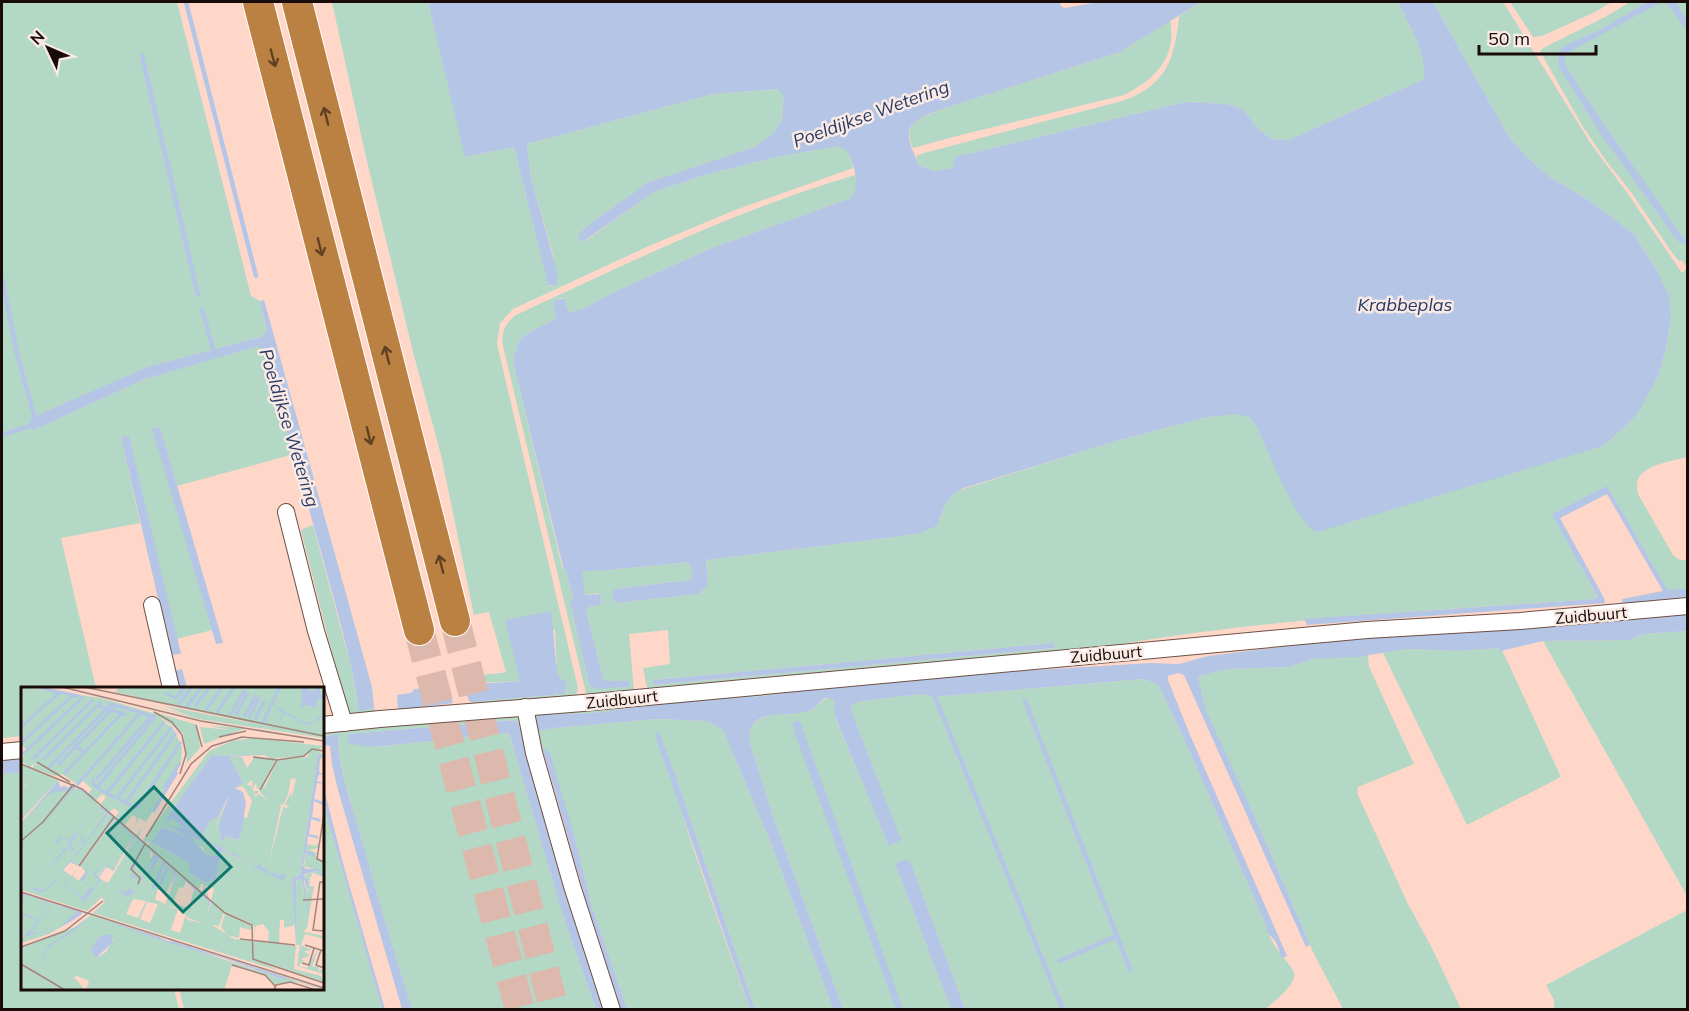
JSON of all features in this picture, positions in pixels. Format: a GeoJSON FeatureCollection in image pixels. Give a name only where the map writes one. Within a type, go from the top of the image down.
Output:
{"type":"FeatureCollection","features":[{"type":"Feature","properties":{"kind":"highway"},"geometry":{"type":"LineString","coordinates":[[258,2],[419,630]]}},
{"type":"Feature","properties":{"kind":"highway"},"geometry":{"type":"LineString","coordinates":[[297,2],[455,621]]}},
{"type":"Feature","properties":{"kind":"street"},"geometry":{"type":"LineString","coordinates":[[286,512],[316,632],[344,723]]}},
{"type":"Feature","properties":{"kind":"street"},"geometry":{"type":"LineString","coordinates":[[152,604],[171,687]]}},
{"type":"Feature","properties":{"kind":"street","name":"Zuidbuurt"},"geometry":{"type":"LineString","coordinates":[[324,725],[1367,630],[1520,621],[1688,606]]}},
{"type":"Feature","properties":{"kind":"street"},"geometry":{"type":"LineString","coordinates":[[525,707],[534,753],[572,886],[612,1010]]}},
{"type":"Feature","properties":{"kind":"street"},"geometry":{"type":"LineString","coordinates":[[2,752],[21,750]]}},
{"type":"Feature","properties":{"kind":"green space"},"geometry":{"type":"Polygon","coordinates":[[[2,2],[177,2],[251,296],[260,301],[267,330],[261,337],[147,367],[30,419],[36,429],[145,379],[258,345],[262,348],[294,454],[177,486],[160,427],[153,429],[212,630],[177,639],[129,437],[121,437],[140,523],[61,538],[96,687],[21,687],[21,736],[2,738],[2,2]]]}},
{"type":"Feature","properties":{"kind":"green space"},"geometry":{"type":"Polygon","coordinates":[[[332,2],[428,2],[466,157],[514,147],[548,285],[553,287],[554,258],[531,178],[527,144],[713,94],[777,89],[784,95],[783,116],[780,123],[763,142],[755,147],[649,182],[580,232],[581,242],[654,192],[708,174],[776,157],[839,146],[851,157],[853,168],[735,210],[649,246],[513,309],[500,323],[497,344],[578,688],[576,696],[472,705],[470,701],[564,694],[557,672],[555,628],[521,681],[474,683],[467,686],[473,678],[478,676],[506,672],[489,612],[474,615],[441,455],[413,352],[365,153],[332,2]]]}},
{"type":"Feature","properties":{"kind":"green space"},"geometry":{"type":"Polygon","coordinates":[[[1201,2],[1398,2],[1420,49],[1424,79],[1289,140],[1272,139],[1258,129],[1243,109],[1227,104],[1185,102],[956,157],[952,168],[935,171],[918,165],[916,156],[924,153],[1122,101],[1137,95],[1158,79],[1166,69],[1175,45],[1179,16],[1201,2]]]}},
{"type":"Feature","properties":{"kind":"green space"},"geometry":{"type":"Polygon","coordinates":[[[1433,2],[1503,2],[1591,144],[1682,273],[1687,268],[1687,457],[1652,467],[1639,477],[1637,484],[1638,494],[1673,555],[1687,561],[1687,589],[1667,589],[1607,487],[1553,514],[1596,599],[1402,612],[1273,624],[1145,640],[1081,651],[651,691],[647,688],[643,668],[670,664],[668,630],[629,634],[634,690],[588,695],[586,693],[503,346],[505,329],[516,315],[725,221],[855,175],[856,187],[851,198],[712,248],[616,291],[583,309],[569,312],[564,298],[561,298],[553,302],[556,317],[527,334],[519,342],[513,362],[562,567],[566,571],[573,598],[570,602],[589,684],[593,689],[628,681],[604,681],[586,610],[602,604],[600,594],[585,595],[581,570],[609,570],[689,562],[693,576],[690,580],[614,589],[613,600],[616,603],[699,594],[708,585],[706,560],[918,534],[937,526],[945,505],[954,492],[1116,441],[1207,417],[1239,413],[1250,418],[1257,427],[1603,446],[1632,420],[1658,376],[1671,318],[1656,269],[1634,234],[1590,201],[1551,178],[1509,137],[1433,2]],[[1053,643],[653,680],[654,685],[1055,648],[1053,643]]]}},
{"type":"Feature","properties":{"kind":"green space"},"geometry":{"type":"Polygon","coordinates":[[[1510,2],[1612,2],[1542,36],[1533,37],[1510,2]]]}},
{"type":"Feature","properties":{"kind":"green space"},"geometry":{"type":"Polygon","coordinates":[[[1630,2],[1687,2],[1687,268],[1682,260],[1679,261],[1673,254],[1583,127],[1540,51],[1630,2]]]}},
{"type":"Feature","properties":{"kind":"green space"},"geometry":{"type":"Polygon","coordinates":[[[1170,21],[1172,34],[1167,57],[1145,83],[1124,95],[913,148],[910,140],[911,127],[925,116],[1120,52],[1170,21]]]}},
{"type":"Feature","properties":{"kind":"green space"},"geometry":{"type":"Polygon","coordinates":[[[313,525],[351,666],[359,710],[374,708],[376,714],[348,717],[301,530],[313,525]]]}},
{"type":"Feature","properties":{"kind":"green space"},"geometry":{"type":"Polygon","coordinates":[[[1687,631],[1687,896],[1543,641],[1629,640],[1643,634],[1687,631]]]}},
{"type":"Feature","properties":{"kind":"green space"},"geometry":{"type":"Polygon","coordinates":[[[1499,648],[1503,652],[1561,777],[1467,825],[1383,653],[1407,649],[1457,651],[1499,648]]]}},
{"type":"Feature","properties":{"kind":"green space"},"geometry":{"type":"Polygon","coordinates":[[[1368,655],[1369,667],[1414,764],[1358,787],[1357,793],[1408,904],[1461,1009],[1343,1009],[1313,952],[1214,729],[1206,710],[1198,677],[1226,669],[1290,667],[1312,659],[1368,655]]]}},
{"type":"Feature","properties":{"kind":"green space"},"geometry":{"type":"Polygon","coordinates":[[[1142,679],[1158,684],[1270,938],[1294,972],[1292,982],[1284,992],[1265,1009],[965,1009],[911,863],[895,864],[951,1009],[843,1009],[775,822],[749,740],[750,730],[755,722],[771,715],[809,711],[829,697],[833,697],[835,718],[889,845],[900,840],[851,710],[852,705],[862,701],[922,694],[932,697],[1142,679]]]}},
{"type":"Feature","properties":{"kind":"green space"},"geometry":{"type":"Polygon","coordinates":[[[805,690],[762,696],[677,702],[592,713],[542,715],[539,731],[657,719],[708,721],[723,730],[772,846],[833,1009],[755,1009],[660,735],[690,839],[750,1009],[627,1009],[592,907],[575,838],[545,749],[539,753],[532,717],[535,713],[805,690]]]}},
{"type":"Feature","properties":{"kind":"green space"},"geometry":{"type":"Polygon","coordinates":[[[514,714],[519,716],[532,755],[516,720],[348,734],[348,742],[372,747],[509,733],[563,916],[596,1009],[412,1009],[346,785],[338,735],[324,736],[324,730],[514,714]]]}},
{"type":"Feature","properties":{"kind":"green space"},"geometry":{"type":"Polygon","coordinates":[[[21,772],[21,990],[174,990],[179,1009],[2,1010],[2,774],[21,772]]]}},
{"type":"Feature","properties":{"kind":"green space"},"geometry":{"type":"Polygon","coordinates":[[[324,806],[382,1009],[184,1009],[179,990],[324,990],[324,806]]]}},
{"type":"Feature","properties":{"kind":"green space"},"geometry":{"type":"Polygon","coordinates":[[[1687,910],[1687,1009],[1554,1009],[1554,1000],[1546,985],[1687,910]]]}},
{"type":"Feature","properties":{"kind":"water","name":"Krabbeplas"},"geometry":{"type":"Polygon","coordinates":[[[428,2],[1059,2],[1065,8],[1099,2],[1201,2],[1120,52],[939,110],[919,119],[909,131],[911,144],[918,165],[935,171],[952,168],[955,157],[1185,102],[1227,104],[1243,109],[1258,129],[1272,139],[1289,140],[1424,79],[1420,49],[1398,2],[1433,2],[1509,137],[1551,178],[1590,201],[1634,234],[1656,269],[1669,296],[1671,318],[1658,376],[1632,420],[1603,446],[1317,532],[1300,515],[1292,501],[1257,427],[1250,418],[1239,414],[1207,417],[1116,441],[964,488],[953,494],[937,526],[918,534],[706,560],[708,585],[699,594],[616,603],[613,600],[614,589],[690,580],[693,576],[689,562],[582,571],[585,595],[600,594],[602,604],[589,607],[586,611],[604,681],[628,681],[630,685],[629,687],[593,689],[589,684],[570,602],[573,597],[563,567],[513,362],[519,342],[527,334],[556,317],[553,301],[564,298],[569,312],[583,309],[616,291],[712,248],[851,198],[856,187],[854,169],[848,152],[839,146],[776,157],[708,174],[654,192],[581,242],[580,232],[649,182],[755,147],[763,142],[774,132],[782,119],[784,96],[777,89],[713,94],[527,144],[531,178],[558,275],[556,286],[548,285],[514,147],[465,157],[428,2]]]}},
{"type":"Feature","properties":{"kind":"water"},"geometry":{"type":"Polygon","coordinates":[[[1647,2],[1662,2],[1567,53],[1564,59],[1567,68],[1608,130],[1682,236],[1687,239],[1687,245],[1679,242],[1674,236],[1600,133],[1559,67],[1558,53],[1566,45],[1600,30],[1647,2]]]}},
{"type":"Feature","properties":{"kind":"water"},"geometry":{"type":"Polygon","coordinates":[[[1666,2],[1676,2],[1687,20],[1687,31],[1666,2]]]}},
{"type":"Feature","properties":{"kind":"water"},"geometry":{"type":"Polygon","coordinates":[[[264,300],[372,687],[374,708],[359,711],[338,615],[278,400],[261,348],[258,346],[145,379],[36,429],[32,429],[29,419],[147,367],[261,337],[267,330],[260,301],[264,300]]]}},
{"type":"Feature","properties":{"kind":"water"},"geometry":{"type":"Polygon","coordinates":[[[160,427],[223,643],[216,644],[152,429],[160,427]]]}},
{"type":"Feature","properties":{"kind":"water"},"geometry":{"type":"Polygon","coordinates":[[[129,436],[181,654],[171,655],[121,437],[129,436]]]}},
{"type":"Feature","properties":{"kind":"water"},"geometry":{"type":"Polygon","coordinates":[[[1607,486],[1667,589],[1687,589],[1687,597],[1623,604],[1622,599],[1663,591],[1607,494],[1560,518],[1605,603],[1307,625],[1304,619],[1596,599],[1597,596],[1552,514],[1607,486]]]}},
{"type":"Feature","properties":{"kind":"water"},"geometry":{"type":"Polygon","coordinates":[[[551,611],[558,673],[560,678],[567,682],[564,694],[469,701],[398,710],[397,695],[411,693],[414,689],[520,681],[505,620],[551,611]]]}},
{"type":"Feature","properties":{"kind":"water"},"geometry":{"type":"Polygon","coordinates":[[[1687,614],[1687,631],[1643,634],[1629,640],[1543,641],[1501,651],[1498,648],[1457,651],[1407,649],[1357,657],[1312,659],[1290,667],[1226,669],[1198,677],[1206,710],[1310,945],[1306,947],[1184,675],[1178,673],[1168,676],[1190,735],[1287,956],[1282,958],[1276,942],[1267,932],[1267,927],[1158,684],[1142,679],[932,697],[922,694],[862,701],[852,705],[851,710],[901,840],[889,846],[835,717],[834,699],[825,698],[813,709],[803,712],[763,718],[755,722],[749,740],[775,822],[843,1009],[833,1009],[772,846],[723,730],[708,721],[657,719],[539,731],[536,721],[537,716],[542,715],[592,713],[677,702],[762,696],[891,679],[1151,663],[1179,664],[1208,656],[1336,640],[1687,614]]]}},
{"type":"Feature","properties":{"kind":"water"},"geometry":{"type":"Polygon","coordinates":[[[1054,643],[1055,648],[653,685],[653,680],[1054,643]]]}},
{"type":"Feature","properties":{"kind":"water"},"geometry":{"type":"Polygon","coordinates":[[[182,669],[187,687],[178,687],[175,671],[182,669]]]}},
{"type":"Feature","properties":{"kind":"water"},"geometry":{"type":"Polygon","coordinates":[[[516,720],[522,732],[605,1009],[596,1009],[563,916],[509,733],[372,747],[348,742],[348,734],[516,720]]]}},
{"type":"Feature","properties":{"kind":"water"},"geometry":{"type":"Polygon","coordinates":[[[800,721],[903,1009],[896,1009],[795,734],[792,724],[800,721]]]}},
{"type":"Feature","properties":{"kind":"water"},"geometry":{"type":"Polygon","coordinates":[[[657,732],[660,734],[676,777],[755,1009],[750,1009],[655,735],[657,732]]]}},
{"type":"Feature","properties":{"kind":"water"},"geometry":{"type":"Polygon","coordinates":[[[338,734],[340,759],[346,784],[412,1009],[402,1009],[338,790],[330,746],[324,745],[324,737],[338,734]]]}},
{"type":"Feature","properties":{"kind":"water"},"geometry":{"type":"Polygon","coordinates":[[[544,749],[550,753],[592,907],[627,1009],[621,1009],[599,945],[544,749]]]}},
{"type":"Feature","properties":{"kind":"water"},"geometry":{"type":"Polygon","coordinates":[[[21,758],[21,772],[2,774],[2,759],[21,758]]]}},
{"type":"Feature","properties":{"kind":"water"},"geometry":{"type":"Polygon","coordinates":[[[324,789],[385,1009],[382,1009],[324,806],[324,789]]]}},
{"type":"Feature","properties":{"kind":"water"},"geometry":{"type":"Polygon","coordinates":[[[906,859],[911,863],[965,1009],[951,1009],[895,864],[906,859]]]}},
{"type":"Feature","properties":{"kind":"pier"},"geometry":{"type":"Polygon","coordinates":[[[465,684],[469,702],[453,704],[449,686],[465,684]]]}},
{"type":"Feature","properties":{"kind":"waterway"},"geometry":{"type":"LineString","coordinates":[[186,2],[256,276]]}},
{"type":"Feature","properties":{"kind":"waterway"},"geometry":{"type":"LineString","coordinates":[[142,56],[198,295]]}},
{"type":"Feature","properties":{"kind":"waterway"},"geometry":{"type":"LineString","coordinates":[[2,278],[17,354],[36,422]]}},
{"type":"Feature","properties":{"kind":"waterway"},"geometry":{"type":"LineString","coordinates":[[202,309],[214,352]]}},
{"type":"Feature","properties":{"kind":"waterway","name":"Poeldijkse Wetering"},"geometry":{"type":"LineString","coordinates":[[2,435],[36,424]]}},
{"type":"Feature","properties":{"kind":"waterway"},"geometry":{"type":"LineString","coordinates":[[935,697],[1063,1010]]}},
{"type":"Feature","properties":{"kind":"waterway"},"geometry":{"type":"LineString","coordinates":[[1025,701],[1130,969]]}},
{"type":"Feature","properties":{"kind":"waterway"},"geometry":{"type":"LineString","coordinates":[[1060,961],[1117,936]]}},
{"type":"Feature","properties":{"kind":"tunnel"},"geometry":{"type":"LineString","coordinates":[[455,621],[554,1010]]}},
{"type":"Feature","properties":{"kind":"tunnel"},"geometry":{"type":"LineString","coordinates":[[419,630],[520,1010]]}}]}
